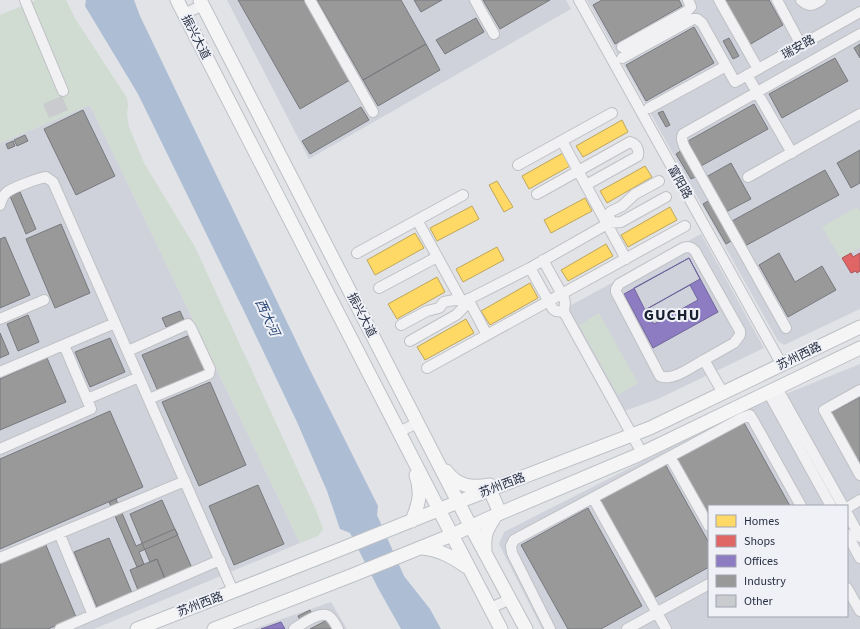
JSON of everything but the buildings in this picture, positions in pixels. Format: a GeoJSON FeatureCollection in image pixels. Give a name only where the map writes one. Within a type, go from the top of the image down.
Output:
{"type":"FeatureCollection","features":[{"type":"Feature","properties":{"kind":"main road","name":"振兴大道"},"geometry":{"type":"LineString","coordinates":[[176,0],[452,536],[502,629]]}},
{"type":"Feature","properties":{"kind":"main road","name":"振兴大道"},"geometry":{"type":"LineString","coordinates":[[202,2],[417,423],[526,629]]}},
{"type":"Feature","properties":{"kind":"main road","name":"苏州西路"},"geometry":{"type":"LineString","coordinates":[[136,629],[650,428],[860,327]]}},
{"type":"Feature","properties":{"kind":"main road","name":"苏州西路"},"geometry":{"type":"LineString","coordinates":[[214,629],[234,626],[353,575],[452,536],[498,514],[642,453],[860,348]]}},
{"type":"Feature","properties":{"kind":"main road"},"geometry":{"type":"LineString","coordinates":[[434,455],[450,477],[464,485],[475,487],[508,483]]}},
{"type":"Feature","properties":{"kind":"main road"},"geometry":{"type":"LineString","coordinates":[[408,522],[417,509],[420,486],[411,456]]}},
{"type":"Feature","properties":{"kind":"main road"},"geometry":{"type":"LineString","coordinates":[[485,554],[484,539],[486,530],[498,514],[490,490]]}},
{"type":"Feature","properties":{"kind":"main road"},"geometry":{"type":"LineString","coordinates":[[417,550],[433,549],[453,558],[470,569]]}},
{"type":"Feature","properties":{"kind":"street"},"geometry":{"type":"LineString","coordinates":[[25,0],[63,91]]}},
{"type":"Feature","properties":{"kind":"street"},"geometry":{"type":"LineString","coordinates":[[310,0],[373,112]]}},
{"type":"Feature","properties":{"kind":"street"},"geometry":{"type":"LineString","coordinates":[[475,0],[494,34]]}},
{"type":"Feature","properties":{"kind":"street","name":"富阳路"},"geometry":{"type":"LineString","coordinates":[[579,0],[782,365]]}},
{"type":"Feature","properties":{"kind":"street"},"geometry":{"type":"LineString","coordinates":[[622,48],[687,11],[691,7],[688,0]]}},
{"type":"Feature","properties":{"kind":"street"},"geometry":{"type":"LineString","coordinates":[[719,0],[758,69]]}},
{"type":"Feature","properties":{"kind":"street"},"geometry":{"type":"LineString","coordinates":[[776,0],[801,44]]}},
{"type":"Feature","properties":{"kind":"street"},"geometry":{"type":"LineString","coordinates":[[802,0],[808,5],[813,5],[821,0]]}},
{"type":"Feature","properties":{"kind":"street"},"geometry":{"type":"LineString","coordinates":[[184,14],[202,2]]}},
{"type":"Feature","properties":{"kind":"street","name":"瑞安路"},"geometry":{"type":"LineString","coordinates":[[726,66],[735,82],[860,12]]}},
{"type":"Feature","properties":{"kind":"street"},"geometry":{"type":"LineString","coordinates":[[622,58],[693,19],[697,19],[702,23],[726,66],[649,108]]}},
{"type":"Feature","properties":{"kind":"street"},"geometry":{"type":"LineString","coordinates":[[786,328],[681,137],[683,134],[860,34]]}},
{"type":"Feature","properties":{"kind":"street"},"geometry":{"type":"LineString","coordinates":[[747,75],[792,153]]}},
{"type":"Feature","properties":{"kind":"street"},"geometry":{"type":"LineString","coordinates":[[518,165],[612,113]]}},
{"type":"Feature","properties":{"kind":"street"},"geometry":{"type":"LineString","coordinates":[[748,177],[860,114]]}},
{"type":"Feature","properties":{"kind":"street"},"geometry":{"type":"LineString","coordinates":[[562,141],[608,223],[626,259]]}},
{"type":"Feature","properties":{"kind":"street"},"geometry":{"type":"LineString","coordinates":[[536,194],[630,142],[634,143],[638,148],[638,156],[586,185]]}},
{"type":"Feature","properties":{"kind":"street"},"geometry":{"type":"LineString","coordinates":[[0,205],[1,200],[6,193],[37,179],[46,177],[53,182],[233,591]]}},
{"type":"Feature","properties":{"kind":"street"},"geometry":{"type":"LineString","coordinates":[[608,223],[610,212],[622,206],[635,194],[659,182]]}},
{"type":"Feature","properties":{"kind":"street"},"geometry":{"type":"LineString","coordinates":[[357,253],[463,195]]}},
{"type":"Feature","properties":{"kind":"street"},"geometry":{"type":"LineString","coordinates":[[401,325],[427,311],[439,308],[444,302],[464,300],[530,268],[608,223],[620,222],[666,197]]}},
{"type":"Feature","properties":{"kind":"street"},"geometry":{"type":"LineString","coordinates":[[417,220],[437,257],[487,335]]}},
{"type":"Feature","properties":{"kind":"street"},"geometry":{"type":"LineString","coordinates":[[427,368],[685,226]]}},
{"type":"Feature","properties":{"kind":"street"},"geometry":{"type":"LineString","coordinates":[[688,247],[695,251],[740,331],[740,335],[734,343],[704,360],[674,377],[664,378],[660,376],[616,292],[616,288],[619,284],[683,248],[688,247]]}},
{"type":"Feature","properties":{"kind":"street"},"geometry":{"type":"LineString","coordinates":[[379,288],[437,257]]}},
{"type":"Feature","properties":{"kind":"street"},"geometry":{"type":"LineString","coordinates":[[543,260],[562,294],[565,303],[564,312],[642,453]]}},
{"type":"Feature","properties":{"kind":"street"},"geometry":{"type":"LineString","coordinates":[[530,268],[553,309],[564,312]]}},
{"type":"Feature","properties":{"kind":"street"},"geometry":{"type":"LineString","coordinates":[[0,318],[44,300]]}},
{"type":"Feature","properties":{"kind":"street"},"geometry":{"type":"LineString","coordinates":[[410,341],[456,316],[466,305],[464,300]]}},
{"type":"Feature","properties":{"kind":"street"},"geometry":{"type":"LineString","coordinates":[[0,372],[115,323]]}},
{"type":"Feature","properties":{"kind":"street"},"geometry":{"type":"LineString","coordinates":[[128,351],[188,324],[210,369],[209,374],[149,399]]}},
{"type":"Feature","properties":{"kind":"street"},"geometry":{"type":"LineString","coordinates":[[0,449],[91,409],[64,345]]}},
{"type":"Feature","properties":{"kind":"street"},"geometry":{"type":"LineString","coordinates":[[704,360],[723,393]]}},
{"type":"Feature","properties":{"kind":"street"},"geometry":{"type":"LineString","coordinates":[[87,399],[139,377]]}},
{"type":"Feature","properties":{"kind":"street"},"geometry":{"type":"LineString","coordinates":[[772,390],[830,505]]}},
{"type":"Feature","properties":{"kind":"street"},"geometry":{"type":"LineString","coordinates":[[772,390],[842,505]]}},
{"type":"Feature","properties":{"kind":"street"},"geometry":{"type":"LineString","coordinates":[[860,390],[824,410],[860,475]]}},
{"type":"Feature","properties":{"kind":"street"},"geometry":{"type":"LineString","coordinates":[[550,629],[512,553],[511,546],[514,540],[742,418],[750,415],[799,505]]}},
{"type":"Feature","properties":{"kind":"street"},"geometry":{"type":"LineString","coordinates":[[399,432],[417,423]]}},
{"type":"Feature","properties":{"kind":"street"},"geometry":{"type":"LineString","coordinates":[[670,457],[708,524]]}},
{"type":"Feature","properties":{"kind":"street"},"geometry":{"type":"LineString","coordinates":[[0,558],[185,481]]}},
{"type":"Feature","properties":{"kind":"street"},"geometry":{"type":"LineString","coordinates":[[593,498],[666,629]]}},
{"type":"Feature","properties":{"kind":"street"},"geometry":{"type":"LineString","coordinates":[[848,507],[860,500]]}},
{"type":"Feature","properties":{"kind":"street"},"geometry":{"type":"LineString","coordinates":[[848,515],[860,536]]}},
{"type":"Feature","properties":{"kind":"street"},"geometry":{"type":"LineString","coordinates":[[59,533],[93,615]]}},
{"type":"Feature","properties":{"kind":"street"},"geometry":{"type":"LineString","coordinates":[[848,536],[860,558]]}},
{"type":"Feature","properties":{"kind":"street"},"geometry":{"type":"LineString","coordinates":[[60,629],[220,560]]}},
{"type":"Feature","properties":{"kind":"street"},"geometry":{"type":"LineString","coordinates":[[627,629],[708,585]]}},
{"type":"Feature","properties":{"kind":"street"},"geometry":{"type":"LineString","coordinates":[[848,590],[860,611]]}},
{"type":"Feature","properties":{"kind":"street"},"geometry":{"type":"LineString","coordinates":[[490,608],[510,599]]}},
{"type":"Feature","properties":{"kind":"street"},"geometry":{"type":"LineString","coordinates":[[294,629],[322,614],[331,617],[338,629]]}},
{"type":"Feature","properties":{"kind":"shaded area"},"geometry":{"type":"Polygon","coordinates":[[[36,0],[66,0],[76,20],[127,98],[129,127],[144,163],[195,247],[316,510],[323,529],[318,536],[300,543],[90,105],[0,143],[0,15],[36,0]]]}},
{"type":"Feature","properties":{"kind":"shaded area"},"geometry":{"type":"Polygon","coordinates":[[[227,0],[566,0],[571,9],[309,159],[227,0]]]}},
{"type":"Feature","properties":{"kind":"shaded area"},"geometry":{"type":"Polygon","coordinates":[[[587,0],[860,0],[860,309],[784,345],[778,341],[587,0]]]}},
{"type":"Feature","properties":{"kind":"shaded area"},"geometry":{"type":"Polygon","coordinates":[[[90,105],[300,543],[94,629],[0,629],[0,143],[90,105]]]}},
{"type":"Feature","properties":{"kind":"shaded area"},"geometry":{"type":"Polygon","coordinates":[[[857,207],[860,211],[860,248],[841,259],[822,227],[857,207]]]}},
{"type":"Feature","properties":{"kind":"shaded area"},"geometry":{"type":"Polygon","coordinates":[[[701,234],[764,348],[658,399],[624,411],[566,308],[701,234]]]}},
{"type":"Feature","properties":{"kind":"shaded area"},"geometry":{"type":"Polygon","coordinates":[[[599,313],[638,383],[618,395],[579,325],[599,313]]]}},
{"type":"Feature","properties":{"kind":"shaded area"},"geometry":{"type":"Polygon","coordinates":[[[860,364],[860,629],[542,629],[499,544],[504,532],[736,414],[860,364]]]}},
{"type":"Feature","properties":{"kind":"shaded area"},"geometry":{"type":"Polygon","coordinates":[[[331,602],[347,629],[253,629],[331,602]]]}},
{"type":"Feature","properties":{"kind":"water","name":"西大河"},"geometry":{"type":"Polygon","coordinates":[[[86,0],[134,0],[140,16],[310,370],[378,506],[377,515],[404,576],[430,609],[441,629],[401,629],[350,533],[340,529],[327,491],[297,422],[243,309],[138,94],[85,6],[86,0]]]}},
{"type":"Feature","properties":{"kind":"district","name":"GUCHU"},"geometry":{"type":"Point","coordinates":[672,314]}}]}
